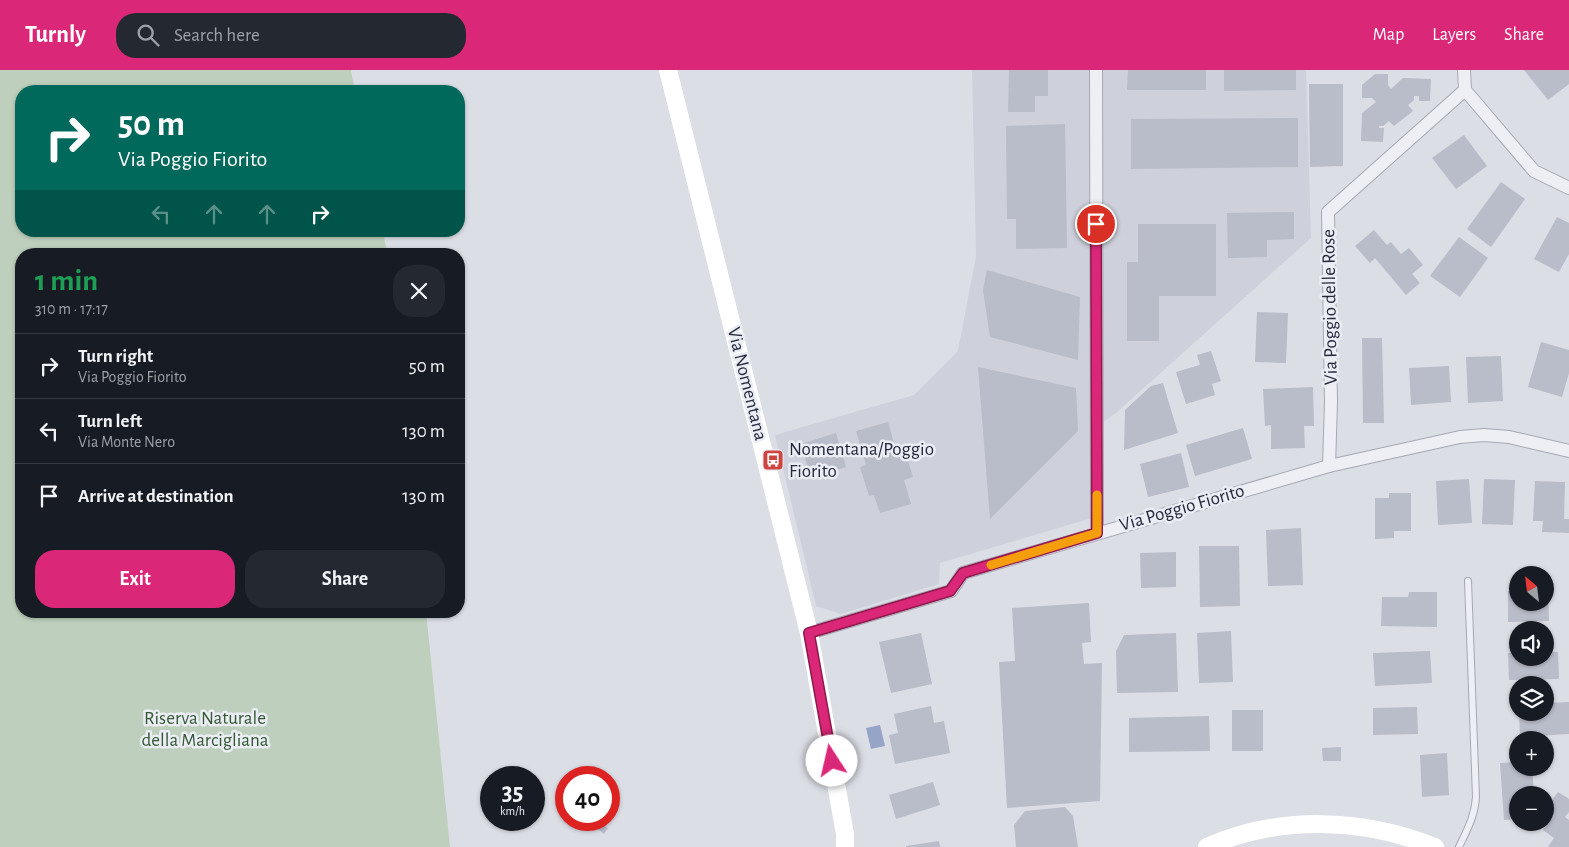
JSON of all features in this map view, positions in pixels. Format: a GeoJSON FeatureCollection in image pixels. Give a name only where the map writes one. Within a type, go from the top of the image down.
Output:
{"type":"FeatureCollection","features":[{"type":"Feature","properties":{"kind":"street","name":"Via Nomentana"},"geometry":{"type":"LineString","coordinates":[[668,70],[809,633],[845,834],[845,847]]}},
{"type":"Feature","properties":{"kind":"street"},"geometry":{"type":"LineString","coordinates":[[1096,70],[1097,533]]}},
{"type":"Feature","properties":{"kind":"street"},"geometry":{"type":"LineString","coordinates":[[1464,70],[1464,90],[1534,170],[1569,188]]}},
{"type":"Feature","properties":{"kind":"street","name":"Via Poggio delle Rose"},"geometry":{"type":"LineString","coordinates":[[1329,466],[1331,402],[1328,212],[1464,90]]}},
{"type":"Feature","properties":{"kind":"street","name":"Via Poggio Fiorito"},"geometry":{"type":"LineString","coordinates":[[809,633],[950,591],[963,573],[1329,466],[1472,436],[1509,437],[1569,451]]}},
{"type":"Feature","properties":{"kind":"street"},"geometry":{"type":"LineString","coordinates":[[1207,847],[1247,833],[1277,827],[1331,824],[1389,832],[1435,847]]}},
{"type":"Feature","properties":{"kind":"lane"},"geometry":{"type":"LineString","coordinates":[[1459,847],[1475,810],[1476,797],[1468,581]]}},
{"type":"Feature","properties":{"kind":"shaded area"},"geometry":{"type":"Polygon","coordinates":[[[972,70],[1306,70],[1311,238],[1117,412],[1090,432],[1092,518],[940,563],[939,584],[841,614],[816,606],[775,435],[914,395],[958,351],[976,256],[972,70]]]}},
{"type":"Feature","properties":{"kind":"green space","name":"Riserva Naturale della Marcigliana"},"geometry":{"type":"Polygon","coordinates":[[[0,70],[351,70],[354,85],[15,85],[15,237],[384,237],[386,248],[15,248],[15,618],[427,618],[450,847],[0,847],[0,70]]]}},
{"type":"Feature","properties":{"kind":"water"},"geometry":{"type":"Polygon","coordinates":[[[880,725],[885,746],[871,749],[866,728],[880,725]]]}},
{"type":"Feature","properties":{"kind":"building"},"geometry":{"type":"Polygon","coordinates":[[[1009,70],[1048,70],[1048,96],[1035,96],[1035,112],[1008,112],[1009,70]]]}},
{"type":"Feature","properties":{"kind":"building"},"geometry":{"type":"Polygon","coordinates":[[[1128,70],[1206,70],[1206,90],[1127,90],[1128,70]]]}},
{"type":"Feature","properties":{"kind":"building"},"geometry":{"type":"Polygon","coordinates":[[[1224,70],[1296,70],[1296,90],[1224,91],[1224,70]]]}},
{"type":"Feature","properties":{"kind":"building"},"geometry":{"type":"Polygon","coordinates":[[[1524,70],[1569,70],[1569,84],[1548,100],[1524,70]]]}},
{"type":"Feature","properties":{"kind":"building"},"geometry":{"type":"Polygon","coordinates":[[[1375,74],[1388,74],[1388,85],[1391,89],[1403,78],[1431,79],[1430,101],[1419,101],[1419,96],[1414,96],[1414,100],[1408,105],[1413,111],[1394,126],[1389,121],[1383,126],[1379,126],[1379,128],[1384,128],[1383,142],[1361,141],[1362,113],[1376,102],[1372,98],[1362,98],[1362,85],[1375,74]]]}},
{"type":"Feature","properties":{"kind":"building"},"geometry":{"type":"Polygon","coordinates":[[[1309,84],[1343,84],[1343,166],[1310,167],[1309,84]]]}},
{"type":"Feature","properties":{"kind":"building"},"geometry":{"type":"Polygon","coordinates":[[[1298,118],[1298,167],[1131,169],[1131,119],[1298,118]]]}},
{"type":"Feature","properties":{"kind":"building"},"geometry":{"type":"Polygon","coordinates":[[[1065,124],[1067,248],[1016,249],[1016,219],[1007,219],[1006,126],[1065,124]]]}},
{"type":"Feature","properties":{"kind":"building"},"geometry":{"type":"Polygon","coordinates":[[[1464,135],[1487,166],[1456,189],[1432,158],[1464,135]]]}},
{"type":"Feature","properties":{"kind":"building"},"geometry":{"type":"Polygon","coordinates":[[[1501,182],[1525,199],[1491,247],[1467,229],[1501,182]]]}},
{"type":"Feature","properties":{"kind":"building"},"geometry":{"type":"Polygon","coordinates":[[[1294,212],[1294,239],[1267,240],[1267,257],[1228,258],[1227,213],[1294,212]]]}},
{"type":"Feature","properties":{"kind":"building"},"geometry":{"type":"Polygon","coordinates":[[[1557,217],[1569,223],[1569,254],[1559,272],[1534,259],[1557,217]]]}},
{"type":"Feature","properties":{"kind":"building"},"geometry":{"type":"Polygon","coordinates":[[[1138,224],[1216,224],[1216,296],[1159,296],[1159,341],[1127,341],[1127,262],[1138,262],[1138,224]]]}},
{"type":"Feature","properties":{"kind":"building"},"geometry":{"type":"Polygon","coordinates":[[[1374,230],[1387,245],[1391,242],[1401,254],[1409,248],[1423,265],[1412,274],[1420,283],[1406,295],[1375,258],[1370,263],[1355,246],[1374,230]]]}},
{"type":"Feature","properties":{"kind":"building"},"geometry":{"type":"Polygon","coordinates":[[[1459,237],[1488,258],[1460,297],[1430,276],[1459,237]]]}},
{"type":"Feature","properties":{"kind":"building"},"geometry":{"type":"Polygon","coordinates":[[[987,270],[1080,297],[1078,360],[990,337],[983,290],[987,270]]]}},
{"type":"Feature","properties":{"kind":"building"},"geometry":{"type":"Polygon","coordinates":[[[1257,312],[1288,313],[1286,363],[1255,362],[1257,312]]]}},
{"type":"Feature","properties":{"kind":"building"},"geometry":{"type":"Polygon","coordinates":[[[1362,338],[1382,338],[1384,423],[1363,423],[1362,338]]]}},
{"type":"Feature","properties":{"kind":"building"},"geometry":{"type":"Polygon","coordinates":[[[1541,342],[1569,350],[1569,373],[1562,397],[1528,387],[1541,342]]]}},
{"type":"Feature","properties":{"kind":"building"},"geometry":{"type":"Polygon","coordinates":[[[1211,351],[1221,381],[1212,384],[1215,395],[1186,404],[1176,372],[1200,365],[1197,355],[1211,351]]]}},
{"type":"Feature","properties":{"kind":"building"},"geometry":{"type":"Polygon","coordinates":[[[1501,356],[1503,401],[1468,403],[1466,357],[1501,356]]]}},
{"type":"Feature","properties":{"kind":"building"},"geometry":{"type":"Polygon","coordinates":[[[1449,366],[1451,402],[1411,405],[1409,368],[1449,366]]]}},
{"type":"Feature","properties":{"kind":"building"},"geometry":{"type":"Polygon","coordinates":[[[978,367],[1076,388],[1078,431],[990,519],[978,367]]]}},
{"type":"Feature","properties":{"kind":"building"},"geometry":{"type":"Polygon","coordinates":[[[1163,383],[1178,433],[1124,450],[1125,410],[1151,386],[1163,383]]]}},
{"type":"Feature","properties":{"kind":"building"},"geometry":{"type":"Polygon","coordinates":[[[1313,387],[1314,426],[1304,426],[1305,448],[1271,449],[1271,425],[1265,426],[1263,389],[1313,387]]]}},
{"type":"Feature","properties":{"kind":"building"},"geometry":{"type":"Polygon","coordinates":[[[888,422],[897,454],[905,451],[913,477],[904,480],[911,504],[880,513],[874,495],[869,496],[860,467],[866,465],[856,431],[888,422]]]}},
{"type":"Feature","properties":{"kind":"building"},"geometry":{"type":"Polygon","coordinates":[[[1243,428],[1252,459],[1195,476],[1186,445],[1243,428]]]}},
{"type":"Feature","properties":{"kind":"building"},"geometry":{"type":"Polygon","coordinates":[[[836,433],[846,467],[811,478],[801,444],[836,433]]]}},
{"type":"Feature","properties":{"kind":"building"},"geometry":{"type":"Polygon","coordinates":[[[1181,453],[1189,487],[1148,497],[1140,464],[1181,453]]]}},
{"type":"Feature","properties":{"kind":"building"},"geometry":{"type":"Polygon","coordinates":[[[1469,479],[1472,523],[1438,525],[1436,481],[1469,479]]]}},
{"type":"Feature","properties":{"kind":"building"},"geometry":{"type":"Polygon","coordinates":[[[1484,479],[1515,480],[1513,525],[1482,524],[1484,479]]]}},
{"type":"Feature","properties":{"kind":"building"},"geometry":{"type":"Polygon","coordinates":[[[1535,481],[1565,482],[1564,519],[1569,519],[1569,533],[1542,532],[1543,521],[1533,521],[1535,481]]]}},
{"type":"Feature","properties":{"kind":"building"},"geometry":{"type":"Polygon","coordinates":[[[1389,493],[1411,493],[1411,531],[1394,531],[1394,538],[1375,539],[1375,498],[1389,498],[1389,493]]]}},
{"type":"Feature","properties":{"kind":"building"},"geometry":{"type":"Polygon","coordinates":[[[1301,528],[1303,585],[1268,586],[1266,530],[1301,528]]]}},
{"type":"Feature","properties":{"kind":"building"},"geometry":{"type":"Polygon","coordinates":[[[1199,546],[1239,546],[1240,606],[1200,607],[1199,546]]]}},
{"type":"Feature","properties":{"kind":"building"},"geometry":{"type":"Polygon","coordinates":[[[1176,552],[1176,587],[1141,588],[1140,553],[1176,552]]]}},
{"type":"Feature","properties":{"kind":"building"},"geometry":{"type":"Polygon","coordinates":[[[1508,591],[1509,611],[1549,611],[1549,621],[1508,622],[1508,591]]]}},
{"type":"Feature","properties":{"kind":"building"},"geometry":{"type":"Polygon","coordinates":[[[1409,592],[1437,592],[1437,627],[1381,626],[1382,597],[1408,597],[1409,592]]]}},
{"type":"Feature","properties":{"kind":"building"},"geometry":{"type":"Polygon","coordinates":[[[1089,603],[1091,642],[1082,643],[1084,664],[1102,663],[1100,801],[1007,808],[999,662],[1015,661],[1012,608],[1089,603]]]}},
{"type":"Feature","properties":{"kind":"building"},"geometry":{"type":"Polygon","coordinates":[[[1231,631],[1233,682],[1199,683],[1197,633],[1231,631]]]}},
{"type":"Feature","properties":{"kind":"building"},"geometry":{"type":"Polygon","coordinates":[[[921,633],[932,684],[891,693],[879,642],[921,633]]]}},
{"type":"Feature","properties":{"kind":"building"},"geometry":{"type":"Polygon","coordinates":[[[1176,633],[1178,692],[1117,693],[1116,651],[1124,635],[1176,633]]]}},
{"type":"Feature","properties":{"kind":"building"},"geometry":{"type":"Polygon","coordinates":[[[1430,651],[1432,683],[1375,686],[1373,653],[1430,651]]]}},
{"type":"Feature","properties":{"kind":"building"},"geometry":{"type":"Polygon","coordinates":[[[1554,652],[1558,652],[1559,679],[1554,679],[1554,676],[1509,676],[1509,680],[1508,653],[1509,666],[1554,666],[1554,652]]]}},
{"type":"Feature","properties":{"kind":"building"},"geometry":{"type":"Polygon","coordinates":[[[1569,702],[1569,734],[1554,735],[1554,731],[1520,731],[1519,721],[1554,721],[1554,703],[1569,702]]]}},
{"type":"Feature","properties":{"kind":"building"},"geometry":{"type":"Polygon","coordinates":[[[931,706],[934,723],[944,721],[950,753],[895,764],[889,735],[898,733],[894,714],[931,706]]]}},
{"type":"Feature","properties":{"kind":"building"},"geometry":{"type":"Polygon","coordinates":[[[1417,707],[1418,734],[1373,735],[1373,708],[1417,707]]]}},
{"type":"Feature","properties":{"kind":"building"},"geometry":{"type":"Polygon","coordinates":[[[1232,710],[1263,710],[1263,751],[1232,751],[1232,710]]]}},
{"type":"Feature","properties":{"kind":"building"},"geometry":{"type":"Polygon","coordinates":[[[1209,716],[1210,751],[1129,752],[1129,718],[1209,716]]]}},
{"type":"Feature","properties":{"kind":"building"},"geometry":{"type":"Polygon","coordinates":[[[1341,747],[1341,761],[1323,761],[1322,748],[1341,747]]]}},
{"type":"Feature","properties":{"kind":"building"},"geometry":{"type":"Polygon","coordinates":[[[1447,753],[1449,795],[1422,797],[1420,755],[1447,753]]]}},
{"type":"Feature","properties":{"kind":"building"},"geometry":{"type":"Polygon","coordinates":[[[1509,762],[1509,776],[1533,776],[1534,786],[1509,786],[1509,820],[1504,820],[1500,763],[1509,762]]]}},
{"type":"Feature","properties":{"kind":"building"},"geometry":{"type":"Polygon","coordinates":[[[933,782],[940,805],[896,819],[889,795],[933,782]]]}},
{"type":"Feature","properties":{"kind":"building"},"geometry":{"type":"Polygon","coordinates":[[[1558,792],[1569,799],[1569,812],[1565,817],[1569,820],[1569,847],[1548,847],[1554,838],[1544,831],[1554,831],[1554,797],[1558,792]]]}},
{"type":"Feature","properties":{"kind":"building"},"geometry":{"type":"Polygon","coordinates":[[[1065,807],[1073,816],[1078,847],[1016,847],[1014,825],[1025,811],[1065,807]]]}},
{"type":"Feature","properties":{"kind":"building"},"geometry":{"type":"Polygon","coordinates":[[[939,841],[940,847],[906,847],[906,846],[939,841]]]}},
{"type":"Feature","properties":{"kind":"slow traffic"},"geometry":{"type":"LineString","coordinates":[[991,565],[1097,533],[1097,495]]}},
{"type":"Feature","properties":{"kind":"place","name":"Nomentana/Poggio Fiorito"},"geometry":{"type":"Point","coordinates":[773,460]}},
{"type":"Feature","properties":{"kind":"route"},"geometry":{"type":"LineString","coordinates":[[832,761],[809,633],[950,591],[963,573],[1097,533],[1096,224]]}}]}
